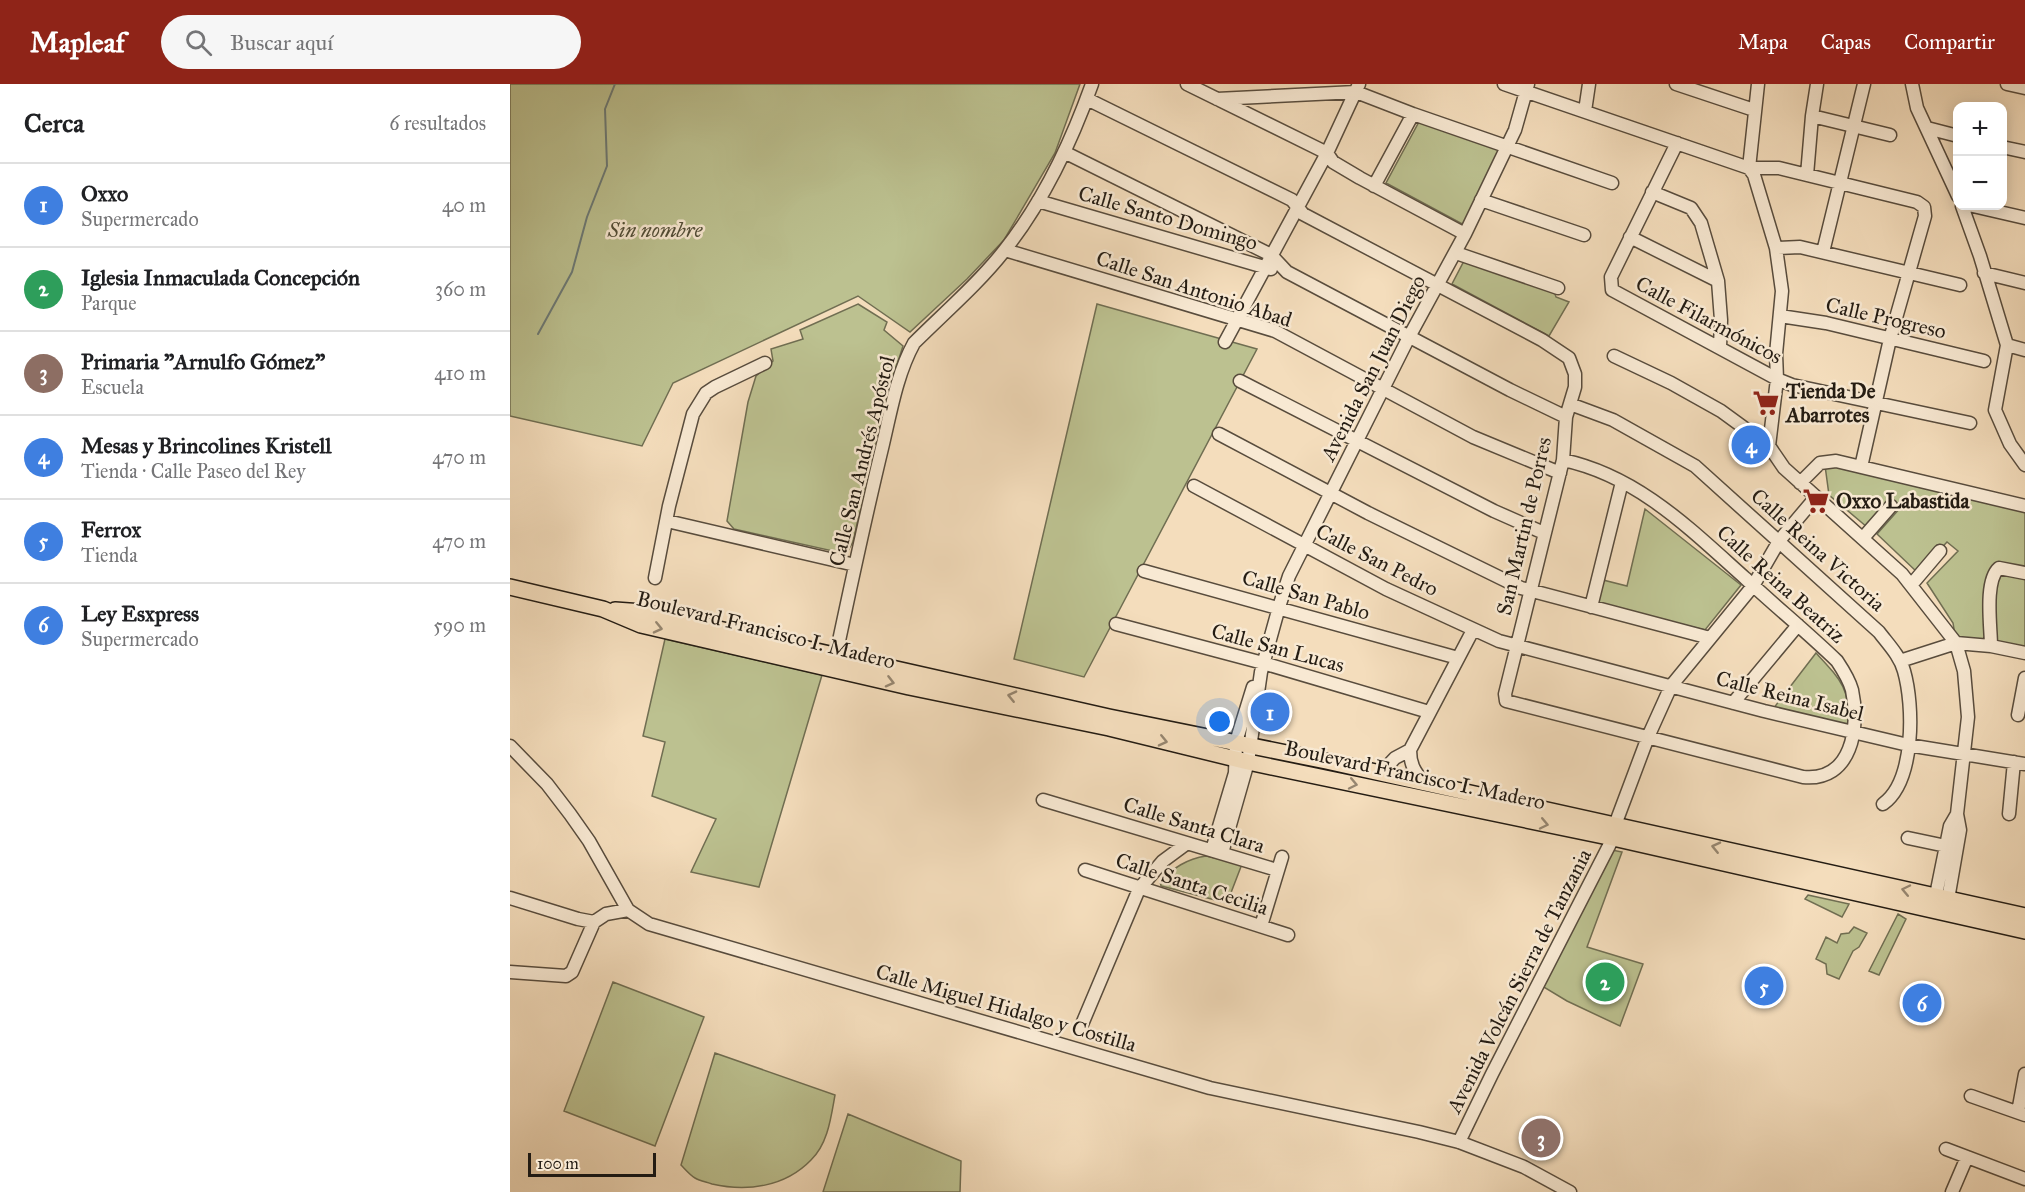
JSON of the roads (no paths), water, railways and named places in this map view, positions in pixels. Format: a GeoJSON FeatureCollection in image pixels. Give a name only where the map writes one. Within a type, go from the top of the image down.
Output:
{"type":"FeatureCollection","features":[{"type":"Feature","properties":{"kind":"main road","name":"Boulevard Francisco I. Madero"},"geometry":{"type":"LineString","coordinates":[[510,587],[603,609],[640,625],[724,636],[836,655],[1098,715],[1381,773],[1614,832]]}},
{"type":"Feature","properties":{"kind":"main road","name":"Boulevard Francisco I. Madero"},"geometry":{"type":"LineString","coordinates":[[724,636],[909,687],[1108,728],[1242,760],[1614,832],[1940,905],[2025,931]]}},
{"type":"Feature","properties":{"kind":"main road","name":"Boulevard Francisco I. Madero"},"geometry":{"type":"LineString","coordinates":[[1940,905],[2025,916]]}},
{"type":"Feature","properties":{"kind":"street","name":"Calle San Andrés Apóstol"},"geometry":{"type":"LineString","coordinates":[[836,655],[888,424],[907,356],[914,343],[1005,250],[1038,201],[1064,152],[1092,84]]}},
{"type":"Feature","properties":{"kind":"street"},"geometry":{"type":"LineString","coordinates":[[1187,84],[1327,153],[1333,162],[1465,234]]}},
{"type":"Feature","properties":{"kind":"street"},"geometry":{"type":"LineString","coordinates":[[1504,84],[1527,88],[1585,111],[1749,168],[1779,168],[1917,202],[1924,207],[1924,216],[1890,339],[1861,467]]}},
{"type":"Feature","properties":{"kind":"street"},"geometry":{"type":"LineString","coordinates":[[1585,111],[1589,84]]}},
{"type":"Feature","properties":{"kind":"street"},"geometry":{"type":"LineString","coordinates":[[1676,84],[1754,110]]}},
{"type":"Feature","properties":{"kind":"street"},"geometry":{"type":"LineString","coordinates":[[1758,84],[1749,168],[1754,175],[1776,248],[1782,291],[1776,354],[1777,379],[1769,446]]}},
{"type":"Feature","properties":{"kind":"street"},"geometry":{"type":"LineString","coordinates":[[1807,175],[1817,84]]}},
{"type":"Feature","properties":{"kind":"street"},"geometry":{"type":"LineString","coordinates":[[1823,252],[1863,84]]}},
{"type":"Feature","properties":{"kind":"street"},"geometry":{"type":"LineString","coordinates":[[1912,84],[1917,108],[1953,185]]}},
{"type":"Feature","properties":{"kind":"street"},"geometry":{"type":"LineString","coordinates":[[2007,84],[2025,88]]}},
{"type":"Feature","properties":{"kind":"street"},"geometry":{"type":"LineString","coordinates":[[1217,99],[1357,88],[1413,114],[1612,183]]}},
{"type":"Feature","properties":{"kind":"street"},"geometry":{"type":"LineString","coordinates":[[1225,342],[1327,153],[1357,88]]}},
{"type":"Feature","properties":{"kind":"street","name":"Avenida San Juan Diego"},"geometry":{"type":"LineString","coordinates":[[1217,852],[1235,773],[1242,760],[1243,744],[1262,668],[1289,576],[1409,337],[1456,253],[1515,130],[1527,88]]}},
{"type":"Feature","properties":{"kind":"street"},"geometry":{"type":"LineString","coordinates":[[1086,100],[1292,200],[1303,214],[1438,285]]}},
{"type":"Feature","properties":{"kind":"street"},"geometry":{"type":"LineString","coordinates":[[1374,186],[1413,114]]}},
{"type":"Feature","properties":{"kind":"street"},"geometry":{"type":"LineString","coordinates":[[1812,116],[1890,135]]}},
{"type":"Feature","properties":{"kind":"street"},"geometry":{"type":"LineString","coordinates":[[1927,129],[1953,135]]}},
{"type":"Feature","properties":{"kind":"street"},"geometry":{"type":"LineString","coordinates":[[1677,143],[1630,237],[1718,280]]}},
{"type":"Feature","properties":{"kind":"street"},"geometry":{"type":"LineString","coordinates":[[2007,148],[2025,152]]}},
{"type":"Feature","properties":{"kind":"street","name":"Calle Santo Domingo"},"geometry":{"type":"LineString","coordinates":[[1064,152],[1271,255],[1287,272]]}},
{"type":"Feature","properties":{"kind":"street"},"geometry":{"type":"LineString","coordinates":[[1652,192],[1686,206],[1698,217],[1718,280],[1721,320],[1720,347]]}},
{"type":"Feature","properties":{"kind":"street"},"geometry":{"type":"LineString","coordinates":[[1481,200],[1584,235]]}},
{"type":"Feature","properties":{"kind":"street","name":"Calle Santo Domingo"},"geometry":{"type":"LineString","coordinates":[[1038,201],[1287,272],[1409,337],[1568,411]]}},
{"type":"Feature","properties":{"kind":"street"},"geometry":{"type":"LineString","coordinates":[[1963,210],[2007,345],[1995,410],[2010,444],[2025,465]]}},
{"type":"Feature","properties":{"kind":"street"},"geometry":{"type":"LineString","coordinates":[[1990,210],[2025,218]]}},
{"type":"Feature","properties":{"kind":"street","name":"Calle Filarmónicos"},"geometry":{"type":"LineString","coordinates":[[1630,237],[1611,277],[1612,290],[1619,295],[1777,379],[1815,391],[1970,423]]}},
{"type":"Feature","properties":{"kind":"street"},"geometry":{"type":"LineString","coordinates":[[1776,248],[1796,246],[1960,285]]}},
{"type":"Feature","properties":{"kind":"street","name":"Calle San Antonio Abad"},"geometry":{"type":"LineString","coordinates":[[1005,250],[1275,332],[1473,437],[1560,473]]}},
{"type":"Feature","properties":{"kind":"street"},"geometry":{"type":"LineString","coordinates":[[1456,253],[1558,288]]}},
{"type":"Feature","properties":{"kind":"street"},"geometry":{"type":"LineString","coordinates":[[1984,273],[2025,283]]}},
{"type":"Feature","properties":{"kind":"street","name":"San Martin de Porres"},"geometry":{"type":"LineString","coordinates":[[1438,285],[1561,351],[1569,358],[1575,374],[1575,387],[1568,411],[1563,460],[1515,646],[1505,699],[1517,705]]}},
{"type":"Feature","properties":{"kind":"street","name":"Calle Progreso"},"geometry":{"type":"LineString","coordinates":[[1780,316],[1826,323],[1984,361]]}},
{"type":"Feature","properties":{"kind":"street"},"geometry":{"type":"LineString","coordinates":[[2007,345],[2025,350]]}},
{"type":"Feature","properties":{"kind":"street"},"geometry":{"type":"LineString","coordinates":[[1614,356],[1671,383],[1721,411],[1769,446],[1784,468],[1912,584],[1956,643],[1964,671],[1967,700],[1965,755],[1957,814],[1960,830],[1940,905]]}},
{"type":"Feature","properties":{"kind":"street"},"geometry":{"type":"LineString","coordinates":[[655,578],[669,506],[693,414],[706,393],[765,363]]}},
{"type":"Feature","properties":{"kind":"street"},"geometry":{"type":"LineString","coordinates":[[1240,381],[1494,511],[1544,533]]}},
{"type":"Feature","properties":{"kind":"street","name":"Calle Reina Victoria"},"geometry":{"type":"LineString","coordinates":[[1568,411],[1613,420],[1683,457],[1879,632],[1900,661],[1904,671],[1908,701],[1908,746],[1901,782],[1896,792],[1883,804]]}},
{"type":"Feature","properties":{"kind":"street"},"geometry":{"type":"LineString","coordinates":[[1219,434],[1330,493],[1530,591],[1710,638]]}},
{"type":"Feature","properties":{"kind":"street","name":"Calle Reina Beatriz"},"geometry":{"type":"LineString","coordinates":[[1517,705],[1811,778],[1828,774],[1841,764],[1849,752],[1853,732],[1853,701],[1847,678],[1837,661],[1670,511],[1622,482],[1591,467],[1563,460]]}},
{"type":"Feature","properties":{"kind":"street"},"geometry":{"type":"LineString","coordinates":[[1800,483],[1820,463],[1843,462],[2025,506]]}},
{"type":"Feature","properties":{"kind":"street"},"geometry":{"type":"LineString","coordinates":[[1591,607],[1622,482]]}},
{"type":"Feature","properties":{"kind":"street","name":"Calle San Pedro"},"geometry":{"type":"LineString","coordinates":[[1194,486],[1386,589],[1473,630],[1515,646],[1548,654]]}},
{"type":"Feature","properties":{"kind":"street","name":"Avenida Volcán Sierra de Tanzania"},"geometry":{"type":"LineString","coordinates":[[1459,1142],[1614,832],[1648,737],[1671,686],[1753,586],[1779,541],[1816,497]]}},
{"type":"Feature","properties":{"kind":"street"},"geometry":{"type":"LineString","coordinates":[[1863,538],[1891,507]]}},
{"type":"Feature","properties":{"kind":"street"},"geometry":{"type":"LineString","coordinates":[[667,520],[855,565]]}},
{"type":"Feature","properties":{"kind":"street"},"geometry":{"type":"LineString","coordinates":[[1912,584],[1940,551]]}},
{"type":"Feature","properties":{"kind":"street"},"geometry":{"type":"LineString","coordinates":[[1991,646],[1990,598],[1993,577],[2000,568],[2025,573]]}},
{"type":"Feature","properties":{"kind":"street","name":"Calle San Pablo"},"geometry":{"type":"LineString","coordinates":[[1143,571],[1458,658]]}},
{"type":"Feature","properties":{"kind":"street","name":"Calle San Lucas"},"geometry":{"type":"LineString","coordinates":[[1116,624],[1262,668],[1429,712]]}},
{"type":"Feature","properties":{"kind":"street"},"geometry":{"type":"LineString","coordinates":[[1733,703],[1798,625]]}},
{"type":"Feature","properties":{"kind":"street"},"geometry":{"type":"LineString","coordinates":[[1424,783],[1413,770],[1410,750],[1473,630]]}},
{"type":"Feature","properties":{"kind":"street"},"geometry":{"type":"LineString","coordinates":[[1900,661],[1956,643],[1991,646],[2025,653]]}},
{"type":"Feature","properties":{"kind":"street","name":"Calle Reina Isabel"},"geometry":{"type":"LineString","coordinates":[[1548,654],[1908,746],[2020,763]]}},
{"type":"Feature","properties":{"kind":"street"},"geometry":{"type":"LineString","coordinates":[[2018,715],[2025,678]]}},
{"type":"Feature","properties":{"kind":"street","name":"Calle Miguel Hidalgo y Costilla"},"geometry":{"type":"LineString","coordinates":[[510,746],[540,776],[570,814],[589,841],[628,910],[649,924],[1210,1088],[1459,1142],[1524,1167],[1570,1192]]}},
{"type":"Feature","properties":{"kind":"street"},"geometry":{"type":"LineString","coordinates":[[1381,773],[1395,758],[1410,750]]}},
{"type":"Feature","properties":{"kind":"street"},"geometry":{"type":"LineString","coordinates":[[2009,814],[2020,763]]}},
{"type":"Feature","properties":{"kind":"street","name":"Calle Santa Clara"},"geometry":{"type":"LineString","coordinates":[[1043,800],[1277,870],[1261,927]]}},
{"type":"Feature","properties":{"kind":"street"},"geometry":{"type":"LineString","coordinates":[[1940,905],[1946,846],[1950,826],[1957,814]]}},
{"type":"Feature","properties":{"kind":"street"},"geometry":{"type":"LineString","coordinates":[[1908,838],[1946,846]]}},
{"type":"Feature","properties":{"kind":"street"},"geometry":{"type":"LineString","coordinates":[[1080,1029],[1139,889],[1163,861],[1186,844]]}},
{"type":"Feature","properties":{"kind":"street"},"geometry":{"type":"LineString","coordinates":[[1277,870],[1282,857]]}},
{"type":"Feature","properties":{"kind":"street","name":"Calle Santa Cecilia"},"geometry":{"type":"LineString","coordinates":[[1085,870],[1288,935]]}},
{"type":"Feature","properties":{"kind":"street"},"geometry":{"type":"LineString","coordinates":[[606,914],[617,893]]}},
{"type":"Feature","properties":{"kind":"street"},"geometry":{"type":"LineString","coordinates":[[510,898],[594,922]]}},
{"type":"Feature","properties":{"kind":"street"},"geometry":{"type":"LineString","coordinates":[[510,972],[566,976],[572,972],[594,922],[606,914],[628,910]]}},
{"type":"Feature","properties":{"kind":"street"},"geometry":{"type":"LineString","coordinates":[[1971,1096],[2021,1114],[2025,1074]]}},
{"type":"Feature","properties":{"kind":"street"},"geometry":{"type":"LineString","coordinates":[[1946,1149],[2025,1179]]}},
{"type":"Feature","properties":{"kind":"street"},"geometry":{"type":"LineString","coordinates":[[1952,1192],[1966,1157]]}},
{"type":"Feature","properties":{"kind":"waterway"},"geometry":{"type":"LineString","coordinates":[[538,334],[572,272],[587,217],[607,166],[605,109],[615,84]]}},
{"type":"Feature","properties":{"kind":"place","name":"Tienda De Abarrotes"},"geometry":{"type":"Point","coordinates":[1766,403]}},
{"type":"Feature","properties":{"kind":"place","name":"Mesas y Brincolines Kristell"},"geometry":{"type":"Point","coordinates":[1751,445]}},
{"type":"Feature","properties":{"kind":"place","name":"Oxxo Labastida"},"geometry":{"type":"Point","coordinates":[1816,501]}},
{"type":"Feature","properties":{"kind":"place","name":"Oxxo"},"geometry":{"type":"Point","coordinates":[1270,712]}},
{"type":"Feature","properties":{"kind":"place","name":"Iglesia Inmaculada Concepción"},"geometry":{"type":"Point","coordinates":[1605,982]}},
{"type":"Feature","properties":{"kind":"place","name":"Ferrox"},"geometry":{"type":"Point","coordinates":[1764,986]}},
{"type":"Feature","properties":{"kind":"place","name":"Ley Esxpress"},"geometry":{"type":"Point","coordinates":[1922,1003]}},
{"type":"Feature","properties":{"kind":"place","name":"Primaria \"Arnulfo Gómez\""},"geometry":{"type":"Point","coordinates":[1541,1138]}},
{"type":"Feature","properties":{"kind":"park label","name":"Sin nombre"},"geometry":{"type":"Point","coordinates":[655,230]}}]}
